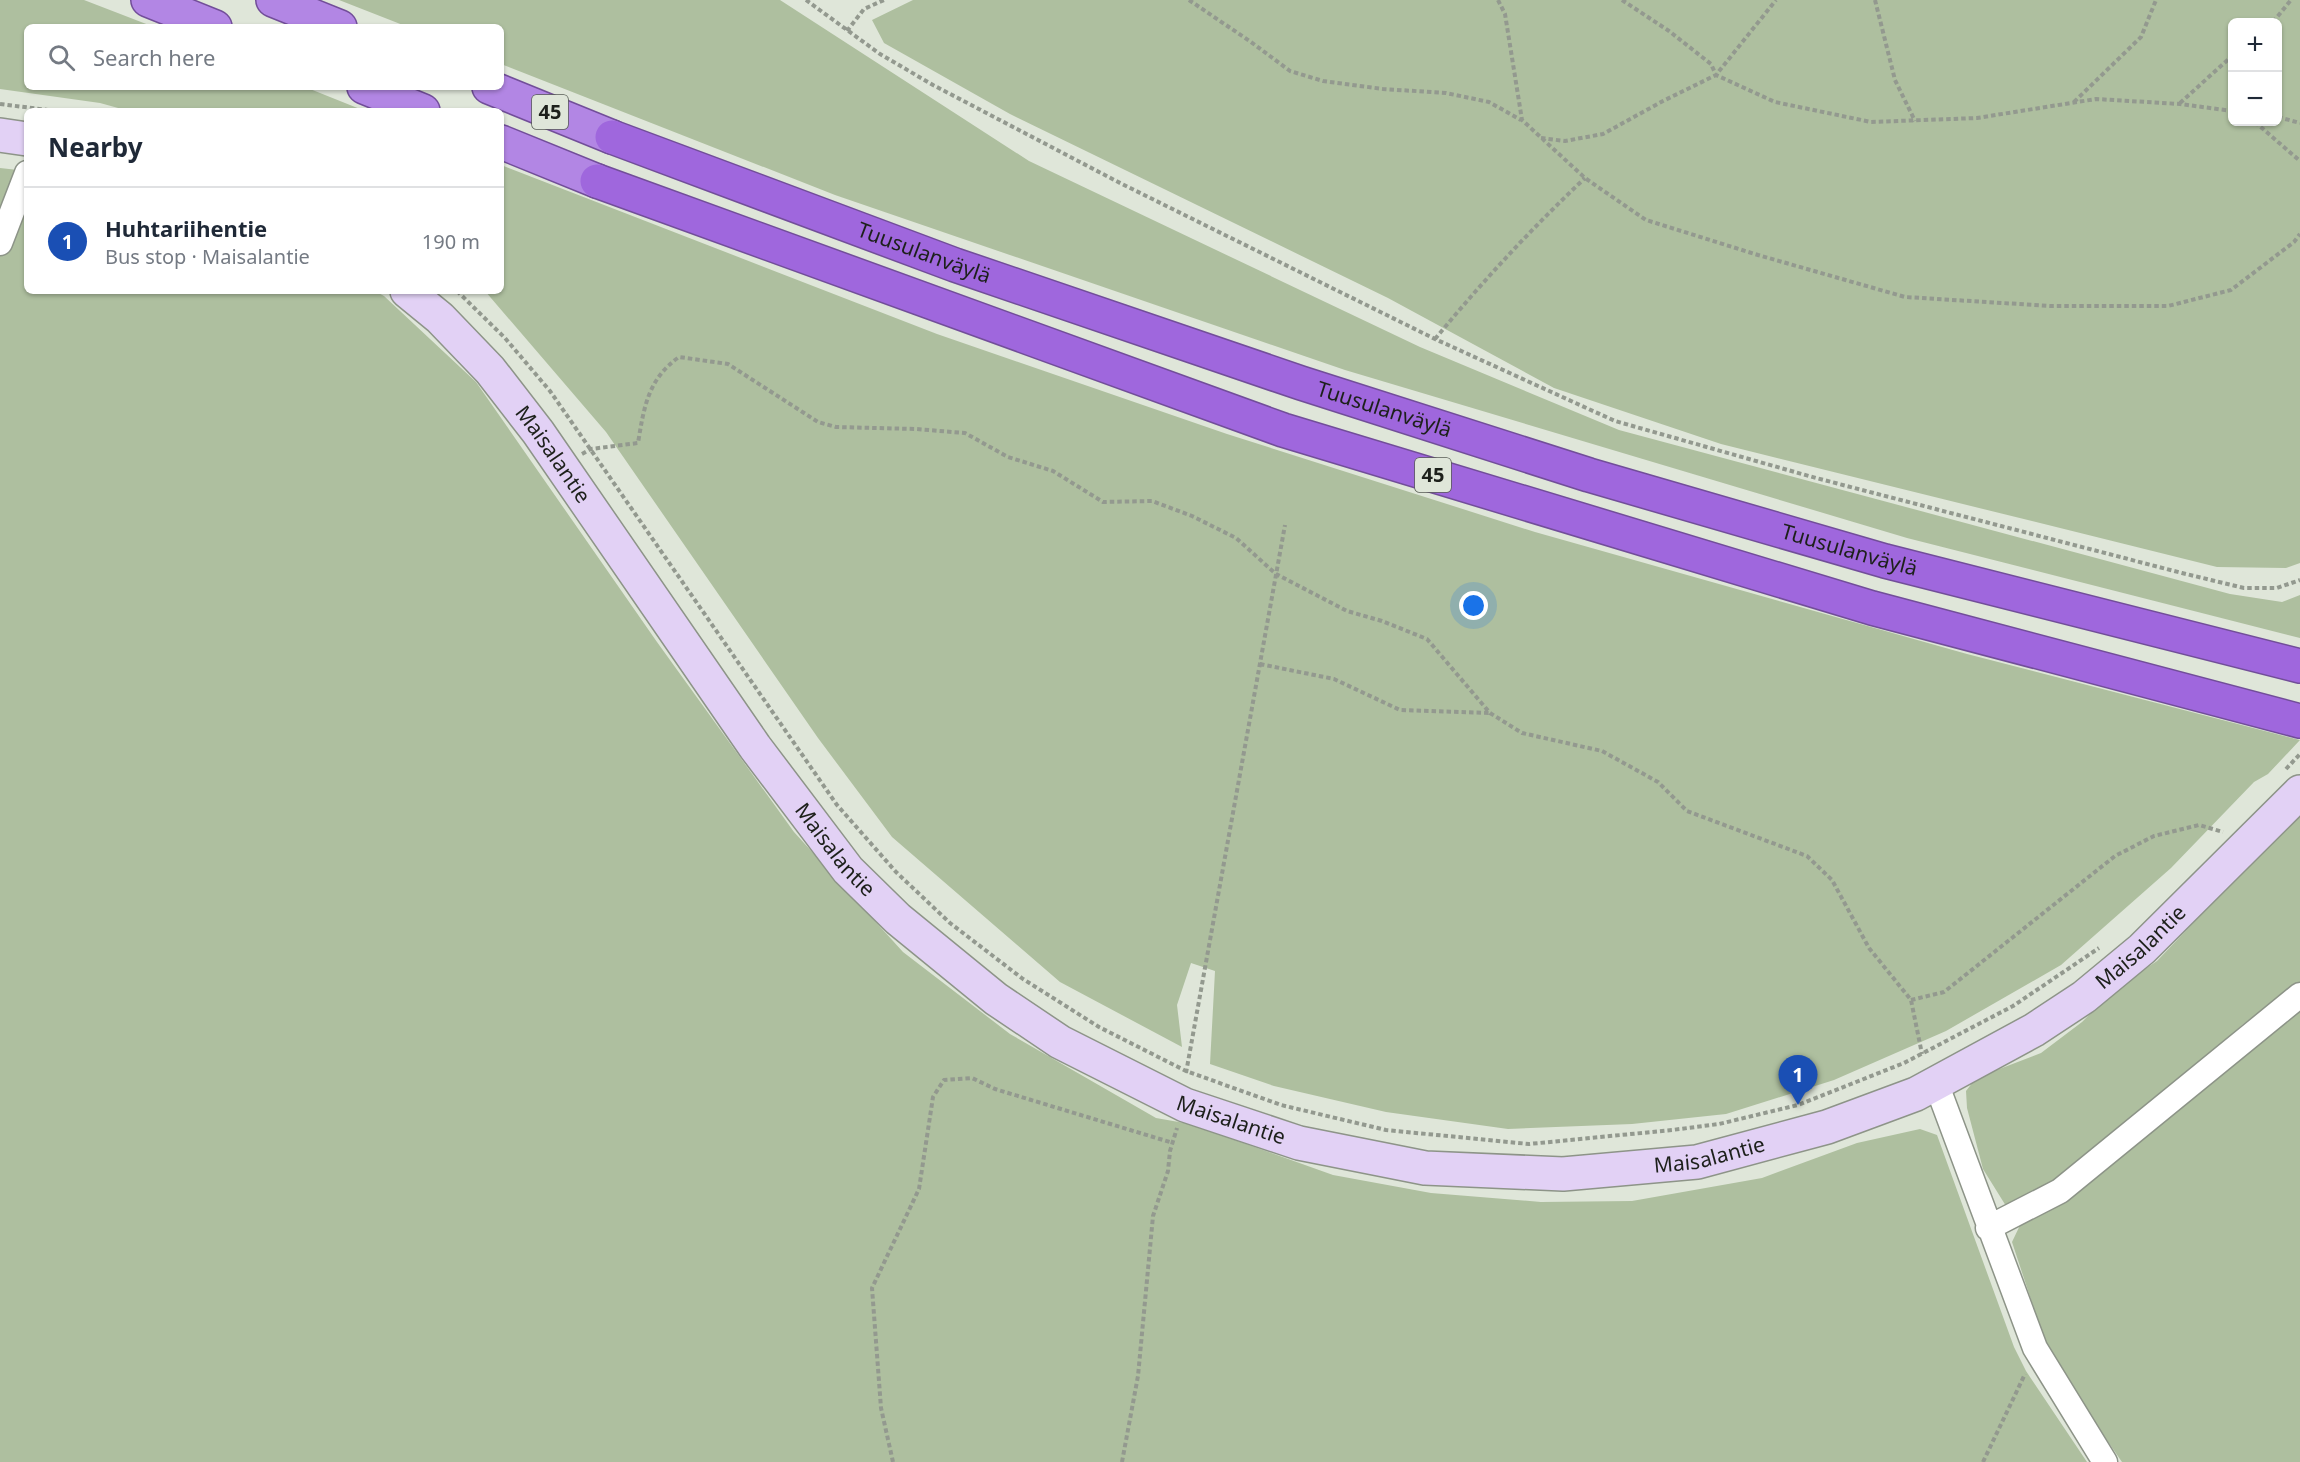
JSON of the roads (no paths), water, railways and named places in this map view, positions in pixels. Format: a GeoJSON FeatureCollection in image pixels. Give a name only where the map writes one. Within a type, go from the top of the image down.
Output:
{"type":"FeatureCollection","features":[{"type":"Feature","properties":{"kind":"highway"},"geometry":{"type":"LineString","coordinates":[[148,0],[208,24]]}},
{"type":"Feature","properties":{"kind":"highway"},"geometry":{"type":"LineString","coordinates":[[273,0],[333,24]]}},
{"type":"Feature","properties":{"kind":"highway"},"geometry":{"type":"LineString","coordinates":[[371,90],[416,108]]}},
{"type":"Feature","properties":{"kind":"highway","name":"Tuusulanväylä"},"geometry":{"type":"LineString","coordinates":[[496,90],[612,137],[955,265],[1301,383],[1589,475],[1885,561],[2300,666]]}},
{"type":"Feature","properties":{"kind":"highway","name":"Tuusulanväylä"},"geometry":{"type":"LineString","coordinates":[[504,143],[597,181],[1283,430],[1872,608],[2293,719]]}},
{"type":"Feature","properties":{"kind":"main road"},"geometry":{"type":"LineString","coordinates":[[0,135],[24,139]]}},
{"type":"Feature","properties":{"kind":"main road","name":"Maisalantie"},"geometry":{"type":"LineString","coordinates":[[411,294],[440,318],[490,370],[538,432],[755,747],[848,870],[898,919],[996,999],[1059,1042],[1185,1105],[1299,1143],[1425,1168],[1563,1174],[1696,1162],[1827,1126],[1936,1083],[2034,1030],[2084,997],[2151,941],[2292,782]]}},
{"type":"Feature","properties":{"kind":"street"},"geometry":{"type":"LineString","coordinates":[[0,243],[24,181]]}},
{"type":"Feature","properties":{"kind":"street"},"geometry":{"type":"LineString","coordinates":[[1988,1228],[2060,1191],[2300,995]]}},
{"type":"Feature","properties":{"kind":"street"},"geometry":{"type":"LineString","coordinates":[[1936,1083],[1988,1228],[2035,1348],[2105,1462]]}},
{"type":"Feature","properties":{"kind":"place","name":"Huhtariihentie"},"geometry":{"type":"Point","coordinates":[1798,1105]}}]}
